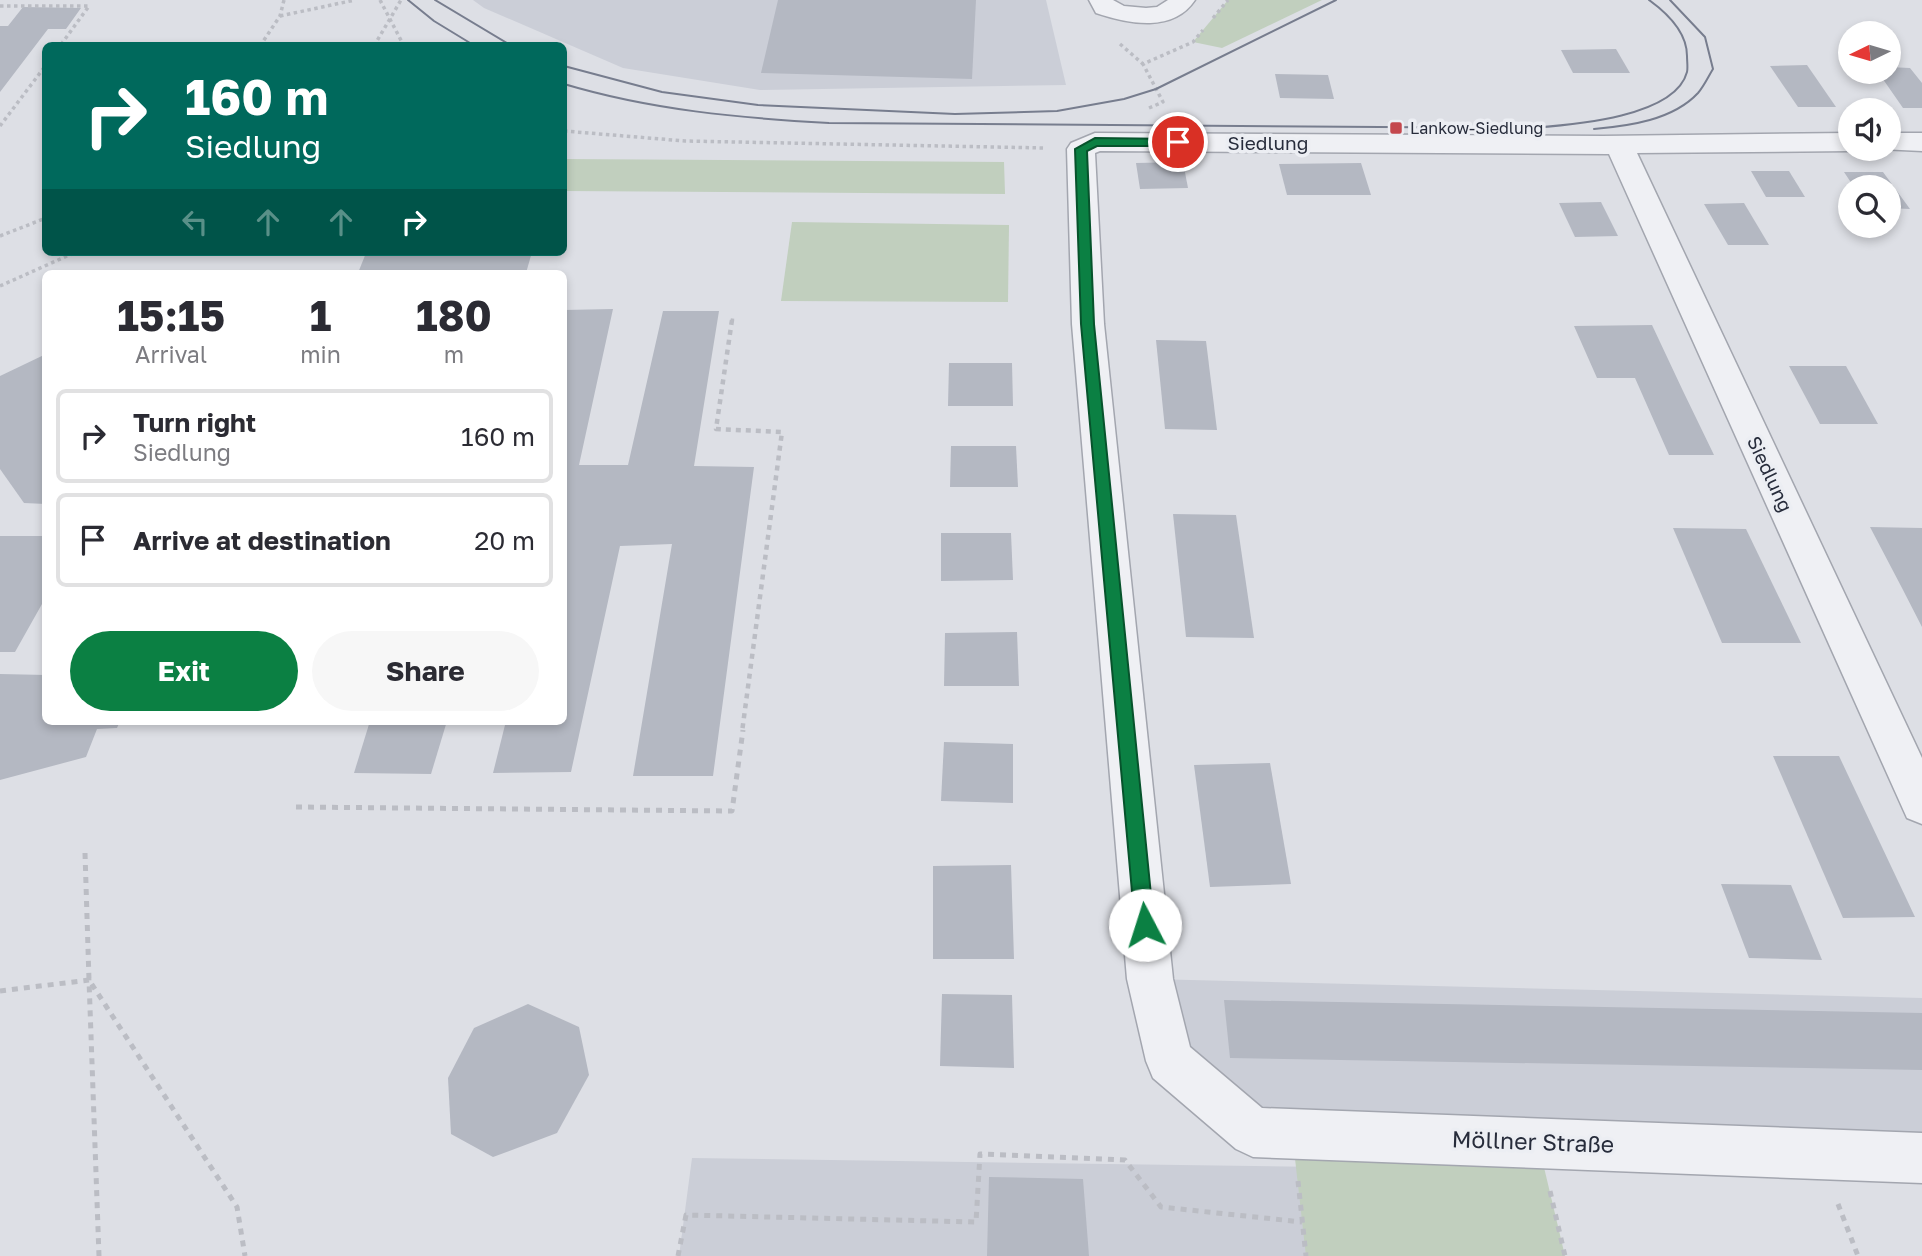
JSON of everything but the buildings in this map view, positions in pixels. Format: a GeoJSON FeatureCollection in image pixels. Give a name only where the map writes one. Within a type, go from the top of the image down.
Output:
{"type":"FeatureCollection","features":[{"type":"Feature","properties":{"kind":"street"},"geometry":{"type":"LineString","coordinates":[[1101,0],[1105,8],[1125,15],[1151,16],[1173,11],[1183,0]]}},
{"type":"Feature","properties":{"kind":"street","name":"Siedlung"},"geometry":{"type":"LineString","coordinates":[[1081,149],[1095,142],[1838,142]]}},
{"type":"Feature","properties":{"kind":"street"},"geometry":{"type":"LineString","coordinates":[[1901,142],[1922,142]]}},
{"type":"Feature","properties":{"kind":"street","name":"Siedlung"},"geometry":{"type":"LineString","coordinates":[[1619,144],[1922,804]]}},
{"type":"Feature","properties":{"kind":"street","name":"Möllner Straße"},"geometry":{"type":"LineString","coordinates":[[1081,149],[1088,324],[1149,966],[1170,1061],[1253,1132],[1922,1158]]}},
{"type":"Feature","properties":{"kind":"path"},"geometry":{"type":"LineString","coordinates":[[263,42],[280,16],[284,0]]}},
{"type":"Feature","properties":{"kind":"path"},"geometry":{"type":"LineString","coordinates":[[280,16],[355,0]]}},
{"type":"Feature","properties":{"kind":"path"},"geometry":{"type":"LineString","coordinates":[[380,0],[402,42]]}},
{"type":"Feature","properties":{"kind":"path"},"geometry":{"type":"LineString","coordinates":[[376,42],[401,0]]}},
{"type":"Feature","properties":{"kind":"path"},"geometry":{"type":"LineString","coordinates":[[1141,111],[1163,102],[1143,64],[1193,42],[1228,0]]}},
{"type":"Feature","properties":{"kind":"path"},"geometry":{"type":"LineString","coordinates":[[0,6],[89,6],[63,42]]}},
{"type":"Feature","properties":{"kind":"path"},"geometry":{"type":"LineString","coordinates":[[0,126],[42,70]]}},
{"type":"Feature","properties":{"kind":"path"},"geometry":{"type":"LineString","coordinates":[[567,131],[685,141],[1081,149]]}},
{"type":"Feature","properties":{"kind":"path"},"geometry":{"type":"LineString","coordinates":[[0,236],[42,220]]}},
{"type":"Feature","properties":{"kind":"path"},"geometry":{"type":"LineString","coordinates":[[0,286],[67,256]]}},
{"type":"Feature","properties":{"kind":"path"},"geometry":{"type":"LineString","coordinates":[[296,807],[732,811],[782,432],[716,429],[733,316]]}},
{"type":"Feature","properties":{"kind":"path"},"geometry":{"type":"LineString","coordinates":[[85,853],[99,1256]]}},
{"type":"Feature","properties":{"kind":"path"},"geometry":{"type":"LineString","coordinates":[[0,991],[89,980]]}},
{"type":"Feature","properties":{"kind":"path"},"geometry":{"type":"LineString","coordinates":[[89,980],[237,1207],[245,1256]]}},
{"type":"Feature","properties":{"kind":"path"},"geometry":{"type":"LineString","coordinates":[[1292,1132],[1306,1256]]}},
{"type":"Feature","properties":{"kind":"path"},"geometry":{"type":"LineString","coordinates":[[1538,1142],[1565,1256]]}},
{"type":"Feature","properties":{"kind":"path"},"geometry":{"type":"LineString","coordinates":[[678,1256],[687,1215],[976,1222],[981,1154],[1125,1160],[1161,1207],[1302,1222]]}},
{"type":"Feature","properties":{"kind":"shaded area"},"geometry":{"type":"Polygon","coordinates":[[[473,0],[1046,0],[1066,85],[760,90],[623,68],[484,8],[473,0]]]}},
{"type":"Feature","properties":{"kind":"shaded area"},"geometry":{"type":"Polygon","coordinates":[[[1150,979],[1922,998],[1922,1158],[1292,1132],[1170,1061],[1150,979]]]}},
{"type":"Feature","properties":{"kind":"shaded area"},"geometry":{"type":"Polygon","coordinates":[[[692,1158],[1527,1170],[1547,1256],[679,1256],[692,1158]]]}},
{"type":"Feature","properties":{"kind":"green space"},"geometry":{"type":"Polygon","coordinates":[[[1228,0],[1322,0],[1222,48],[1193,42],[1228,0]]]}},
{"type":"Feature","properties":{"kind":"green space"},"geometry":{"type":"Polygon","coordinates":[[[567,159],[1004,162],[1005,194],[567,191],[567,159]]]}},
{"type":"Feature","properties":{"kind":"green space"},"geometry":{"type":"Polygon","coordinates":[[[792,222],[1009,225],[1008,302],[781,301],[792,222]]]}},
{"type":"Feature","properties":{"kind":"green space"},"geometry":{"type":"Polygon","coordinates":[[[1292,1132],[1538,1142],[1565,1256],[1306,1256],[1292,1132]]]}},
{"type":"Feature","properties":{"kind":"tram line"},"geometry":{"type":"LineString","coordinates":[[408,0],[434,21],[468,42]]}},
{"type":"Feature","properties":{"kind":"tram line"},"geometry":{"type":"LineString","coordinates":[[435,0],[505,42]]}},
{"type":"Feature","properties":{"kind":"tram line"},"geometry":{"type":"LineString","coordinates":[[567,67],[662,92],[758,105],[955,114],[1057,111],[1124,99],[1156,89],[1336,0]]}},
{"type":"Feature","properties":{"kind":"tram line"},"geometry":{"type":"LineString","coordinates":[[567,85],[629,100],[695,111],[829,123],[1531,128],[1619,116],[1663,100],[1678,87],[1687,70],[1684,39],[1669,17],[1649,0]]}},
{"type":"Feature","properties":{"kind":"tram line"},"geometry":{"type":"LineString","coordinates":[[1594,129],[1650,120],[1676,110],[1698,93],[1706,81],[1713,69],[1705,37],[1670,0]]}},
{"type":"Feature","properties":{"kind":"place","name":"Lankow-Siedlung"},"geometry":{"type":"Point","coordinates":[1396,128]}},
{"type":"Feature","properties":{"kind":"route"},"geometry":{"type":"LineString","coordinates":[[1145,925],[1088,324],[1081,149],[1095,142],[1178,142]]}}]}
